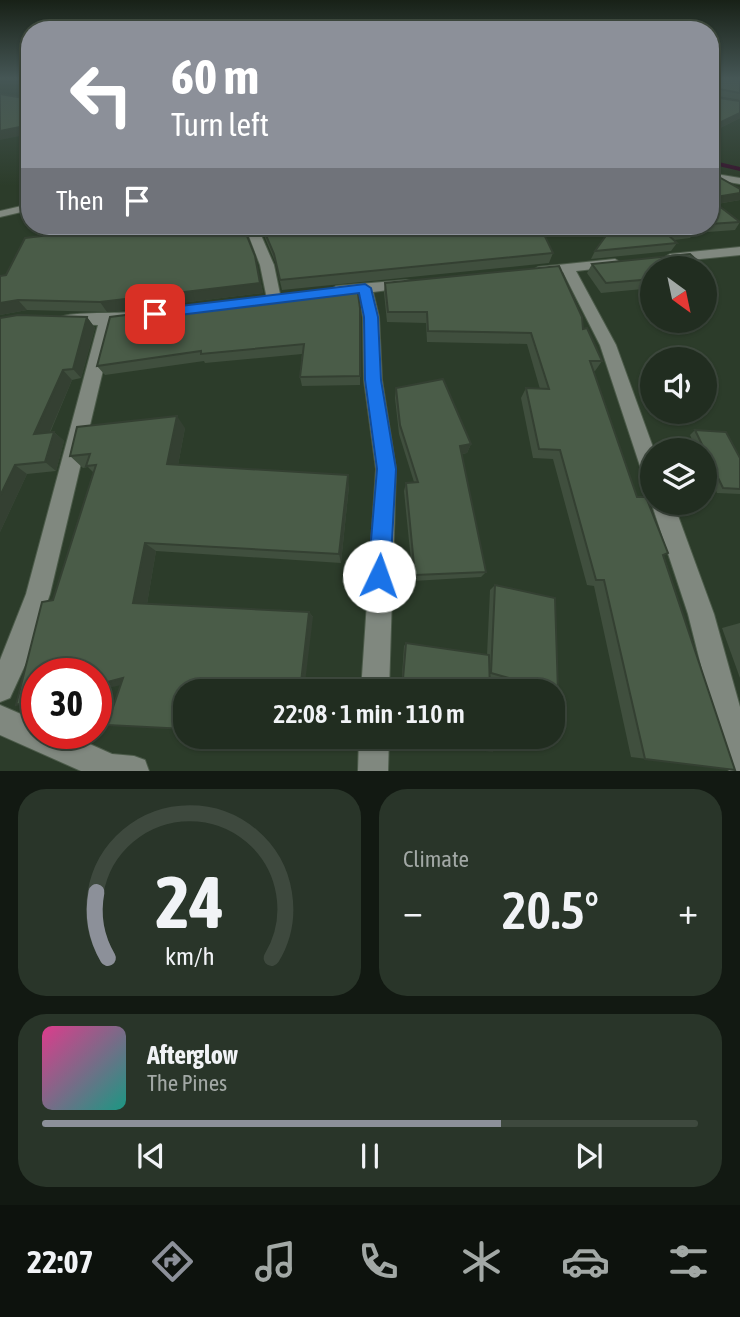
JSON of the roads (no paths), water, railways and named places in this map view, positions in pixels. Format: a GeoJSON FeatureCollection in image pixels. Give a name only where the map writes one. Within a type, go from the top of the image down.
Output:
{"type":"FeatureCollection","features":[{"type":"Feature","properties":{"kind":"street"},"geometry":{"type":"LineString","coordinates":[[719,178],[740,181]]}},
{"type":"Feature","properties":{"kind":"street"},"geometry":{"type":"LineString","coordinates":[[0,214],[21,209]]}},
{"type":"Feature","properties":{"kind":"street"},"geometry":{"type":"LineString","coordinates":[[255,235],[267,265],[274,298]]}},
{"type":"Feature","properties":{"kind":"street"},"geometry":{"type":"LineString","coordinates":[[691,256],[740,251]]}},
{"type":"Feature","properties":{"kind":"street"},"geometry":{"type":"LineString","coordinates":[[528,272],[634,261]]}},
{"type":"Feature","properties":{"kind":"street"},"geometry":{"type":"LineString","coordinates":[[568,268],[608,345],[640,438]]}},
{"type":"Feature","properties":{"kind":"street"},"geometry":{"type":"LineString","coordinates":[[327,292],[419,283]]}},
{"type":"Feature","properties":{"kind":"street"},"geometry":{"type":"LineString","coordinates":[[365,288],[371,317],[373,380],[386,469],[375,679]]}},
{"type":"Feature","properties":{"kind":"street"},"geometry":{"type":"LineString","coordinates":[[54,318],[107,320],[146,315]]}},
{"type":"Feature","properties":{"kind":"street"},"geometry":{"type":"LineString","coordinates":[[0,688],[38,594],[107,320]]}},
{"type":"Feature","properties":{"kind":"street"},"geometry":{"type":"LineString","coordinates":[[667,515],[701,614],[740,761]]}},
{"type":"Feature","properties":{"kind":"street"},"geometry":{"type":"LineString","coordinates":[[0,720],[113,769],[134,771]]}},
{"type":"Feature","properties":{"kind":"street"},"geometry":{"type":"LineString","coordinates":[[373,771],[374,749]]}},
{"type":"Feature","properties":{"kind":"waterway"},"geometry":{"type":"LineString","coordinates":[[719,164],[740,169]]}}]}
